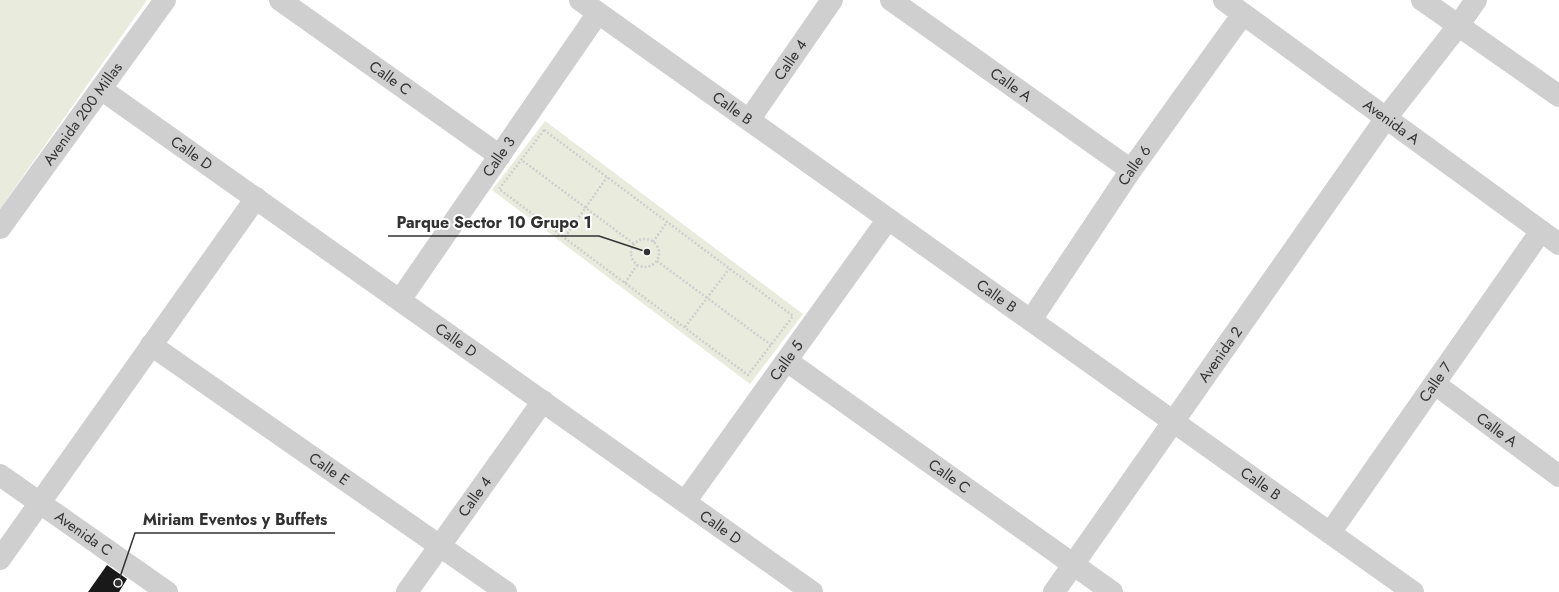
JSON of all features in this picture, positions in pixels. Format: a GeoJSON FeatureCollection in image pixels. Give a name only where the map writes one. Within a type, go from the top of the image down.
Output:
{"type":"FeatureCollection","features":[{"type":"Feature","properties":{"kind":"street","name":"Avenida 200 Millas"},"geometry":{"type":"LineString","coordinates":[[0,228],[166,0]]}},
{"type":"Feature","properties":{"kind":"street","name":"Calle C"},"geometry":{"type":"LineString","coordinates":[[280,0],[509,155]]}},
{"type":"Feature","properties":{"kind":"street","name":"Calle B"},"geometry":{"type":"LineString","coordinates":[[580,0],[1413,592]]}},
{"type":"Feature","properties":{"kind":"street","name":"Calle 4"},"geometry":{"type":"LineString","coordinates":[[749,120],[832,0]]}},
{"type":"Feature","properties":{"kind":"street","name":"Calle A"},"geometry":{"type":"LineString","coordinates":[[891,0],[1131,170]]}},
{"type":"Feature","properties":{"kind":"street","name":"Avenida A"},"geometry":{"type":"LineString","coordinates":[[1224,0],[1559,244]]}},
{"type":"Feature","properties":{"kind":"street"},"geometry":{"type":"LineString","coordinates":[[1422,0],[1559,96]]}},
{"type":"Feature","properties":{"kind":"street","name":"Avenida 2"},"geometry":{"type":"LineString","coordinates":[[1054,592],[1386,118],[1458,26],[1476,0]]}},
{"type":"Feature","properties":{"kind":"street","name":"Calle 3"},"geometry":{"type":"LineString","coordinates":[[400,300],[509,155],[598,13]]}},
{"type":"Feature","properties":{"kind":"street","name":"Calle 6"},"geometry":{"type":"LineString","coordinates":[[1031,320],[1131,170],[1243,14]]}},
{"type":"Feature","properties":{"kind":"street","name":"Calle D"},"geometry":{"type":"LineString","coordinates":[[101,89],[812,592]]}},
{"type":"Feature","properties":{"kind":"street"},"geometry":{"type":"LineString","coordinates":[[0,559],[256,198]]}},
{"type":"Feature","properties":{"kind":"street","name":"Calle 5"},"geometry":{"type":"LineString","coordinates":[[685,502],[888,219]]}},
{"type":"Feature","properties":{"kind":"street","name":"Calle 7"},"geometry":{"type":"LineString","coordinates":[[1330,533],[1541,230]]}},
{"type":"Feature","properties":{"kind":"street","name":"Calle E"},"geometry":{"type":"LineString","coordinates":[[151,346],[506,592]]}},
{"type":"Feature","properties":{"kind":"street","name":"Calle C"},"geometry":{"type":"LineString","coordinates":[[788,360],[1112,592]]}},
{"type":"Feature","properties":{"kind":"street","name":"Calle A"},"geometry":{"type":"LineString","coordinates":[[1435,384],[1559,476]]}},
{"type":"Feature","properties":{"kind":"street","name":"Calle 4"},"geometry":{"type":"LineString","coordinates":[[407,592],[542,401]]}},
{"type":"Feature","properties":{"kind":"street","name":"Avenida C"},"geometry":{"type":"LineString","coordinates":[[0,475],[167,592]]}},
{"type":"Feature","properties":{"kind":"path"},"geometry":{"type":"LineString","coordinates":[[544,130],[607,177],[793,316],[748,375],[499,189],[509,155],[544,130]]}},
{"type":"Feature","properties":{"kind":"path"},"geometry":{"type":"LineString","coordinates":[[509,155],[634,244]]}},
{"type":"Feature","properties":{"kind":"path"},"geometry":{"type":"LineString","coordinates":[[564,238],[607,177]]}},
{"type":"Feature","properties":{"kind":"path"},"geometry":{"type":"LineString","coordinates":[[653,242],[667,222]]}},
{"type":"Feature","properties":{"kind":"path"},"geometry":{"type":"LineString","coordinates":[[644,239],[653,242],[659,250],[657,261],[651,266],[645,268],[633,262],[630,250],[638,240],[644,239]]}},
{"type":"Feature","properties":{"kind":"path"},"geometry":{"type":"LineString","coordinates":[[657,261],[771,345],[788,360]]}},
{"type":"Feature","properties":{"kind":"path"},"geometry":{"type":"LineString","coordinates":[[625,283],[637,265]]}},
{"type":"Feature","properties":{"kind":"path"},"geometry":{"type":"LineString","coordinates":[[685,328],[729,269]]}},
{"type":"Feature","properties":{"kind":"shaded area"},"geometry":{"type":"Polygon","coordinates":[[[0,0],[147,0],[0,209],[0,0]]]}},
{"type":"Feature","properties":{"kind":"shaded area"},"geometry":{"type":"Polygon","coordinates":[[[545,121],[803,314],[750,384],[492,190],[545,121]]]}},
{"type":"Feature","properties":{"kind":"building"},"geometry":{"type":"Polygon","coordinates":[[[107,565],[127,579],[119,592],[88,592],[107,565]]]}},
{"type":"Feature","properties":{"kind":"place","name":"Parque Sector 10 Grupo 1"},"geometry":{"type":"Point","coordinates":[647,252]}},
{"type":"Feature","properties":{"kind":"place","name":"Miriam Eventos y Buffets"},"geometry":{"type":"Point","coordinates":[118,583]}}]}
